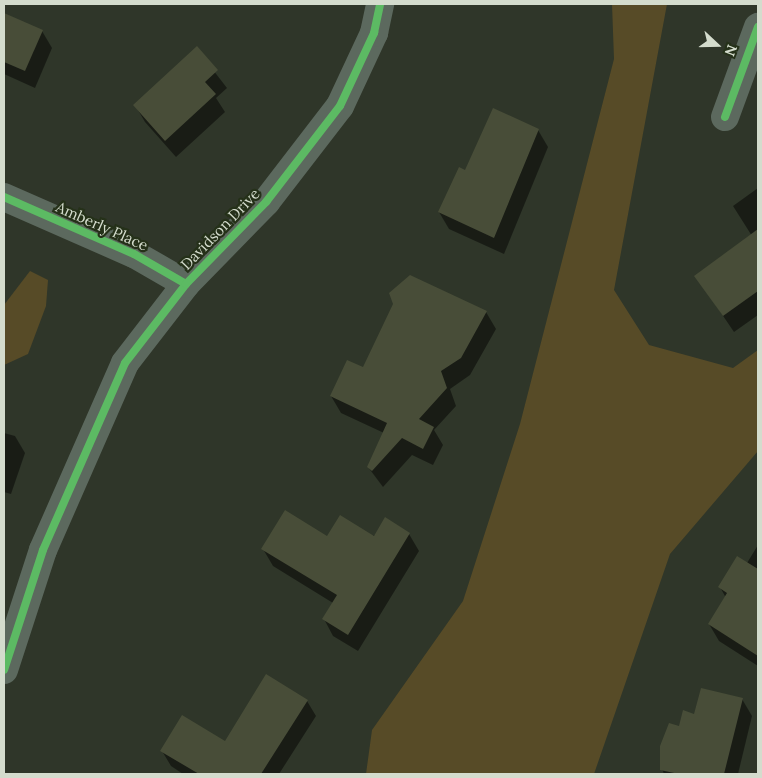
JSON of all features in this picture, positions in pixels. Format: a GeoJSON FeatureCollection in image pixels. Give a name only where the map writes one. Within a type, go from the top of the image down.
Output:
{"type":"FeatureCollection","features":[{"type":"Feature","properties":{"kind":"street","name":"Davidson Drive"},"geometry":{"type":"LineString","coordinates":[[4,670],[43,550],[125,363],[186,284],[266,202],[340,106],[374,33],[380,4]]}},
{"type":"Feature","properties":{"kind":"street"},"geometry":{"type":"LineString","coordinates":[[725,117],[758,27]]}},
{"type":"Feature","properties":{"kind":"street","name":"Amberly Place"},"geometry":{"type":"LineString","coordinates":[[4,197],[134,254],[186,284]]}},
{"type":"Feature","properties":{"kind":"shaded area"},"geometry":{"type":"Polygon","coordinates":[[[612,4],[667,4],[614,290],[649,345],[733,368],[758,350],[758,451],[670,554],[594,774],[366,774],[372,730],[463,601],[520,424],[614,59],[612,4]]]}},
{"type":"Feature","properties":{"kind":"shaded area"},"geometry":{"type":"Polygon","coordinates":[[[30,271],[48,280],[46,306],[28,354],[4,365],[4,305],[30,271]]]}},
{"type":"Feature","properties":{"kind":"building"},"geometry":{"type":"Polygon","coordinates":[[[4,13],[43,30],[25,71],[4,62],[4,13]]]}},
{"type":"Feature","properties":{"kind":"building"},"geometry":{"type":"Polygon","coordinates":[[[197,46],[218,70],[205,82],[216,94],[165,141],[133,105],[197,46]]]}},
{"type":"Feature","properties":{"kind":"building"},"geometry":{"type":"Polygon","coordinates":[[[493,108],[539,129],[494,238],[438,212],[459,167],[465,170],[493,108]]]}},
{"type":"Feature","properties":{"kind":"building"},"geometry":{"type":"Polygon","coordinates":[[[758,229],[758,291],[723,316],[694,276],[758,229]]]}},
{"type":"Feature","properties":{"kind":"building"},"geometry":{"type":"Polygon","coordinates":[[[410,275],[487,311],[461,358],[441,371],[447,388],[419,419],[434,427],[423,449],[402,438],[372,471],[367,467],[387,423],[330,396],[347,360],[363,367],[393,304],[389,293],[410,275]]]}},
{"type":"Feature","properties":{"kind":"building"},"geometry":{"type":"Polygon","coordinates":[[[285,510],[327,536],[340,515],[374,536],[385,517],[410,533],[348,635],[322,619],[337,595],[261,549],[285,510]]]}},
{"type":"Feature","properties":{"kind":"building"},"geometry":{"type":"Polygon","coordinates":[[[737,556],[758,569],[758,656],[708,624],[727,593],[718,587],[737,556]]]}},
{"type":"Feature","properties":{"kind":"building"},"geometry":{"type":"Polygon","coordinates":[[[266,674],[308,700],[261,774],[199,774],[160,751],[182,715],[225,741],[266,674]]]}},
{"type":"Feature","properties":{"kind":"building"},"geometry":{"type":"Polygon","coordinates":[[[701,688],[743,698],[724,774],[679,774],[660,770],[660,746],[669,723],[679,726],[683,710],[694,714],[701,688]]]}},
{"type":"Feature","properties":{"kind":"cycle path"},"geometry":{"type":"LineString","coordinates":[[4,670],[43,550],[125,363],[186,284],[266,202],[340,106],[374,33],[380,4]]}},
{"type":"Feature","properties":{"kind":"cycle path"},"geometry":{"type":"LineString","coordinates":[[725,117],[758,27]]}},
{"type":"Feature","properties":{"kind":"cycle path"},"geometry":{"type":"LineString","coordinates":[[4,197],[134,254],[186,284]]}}]}
